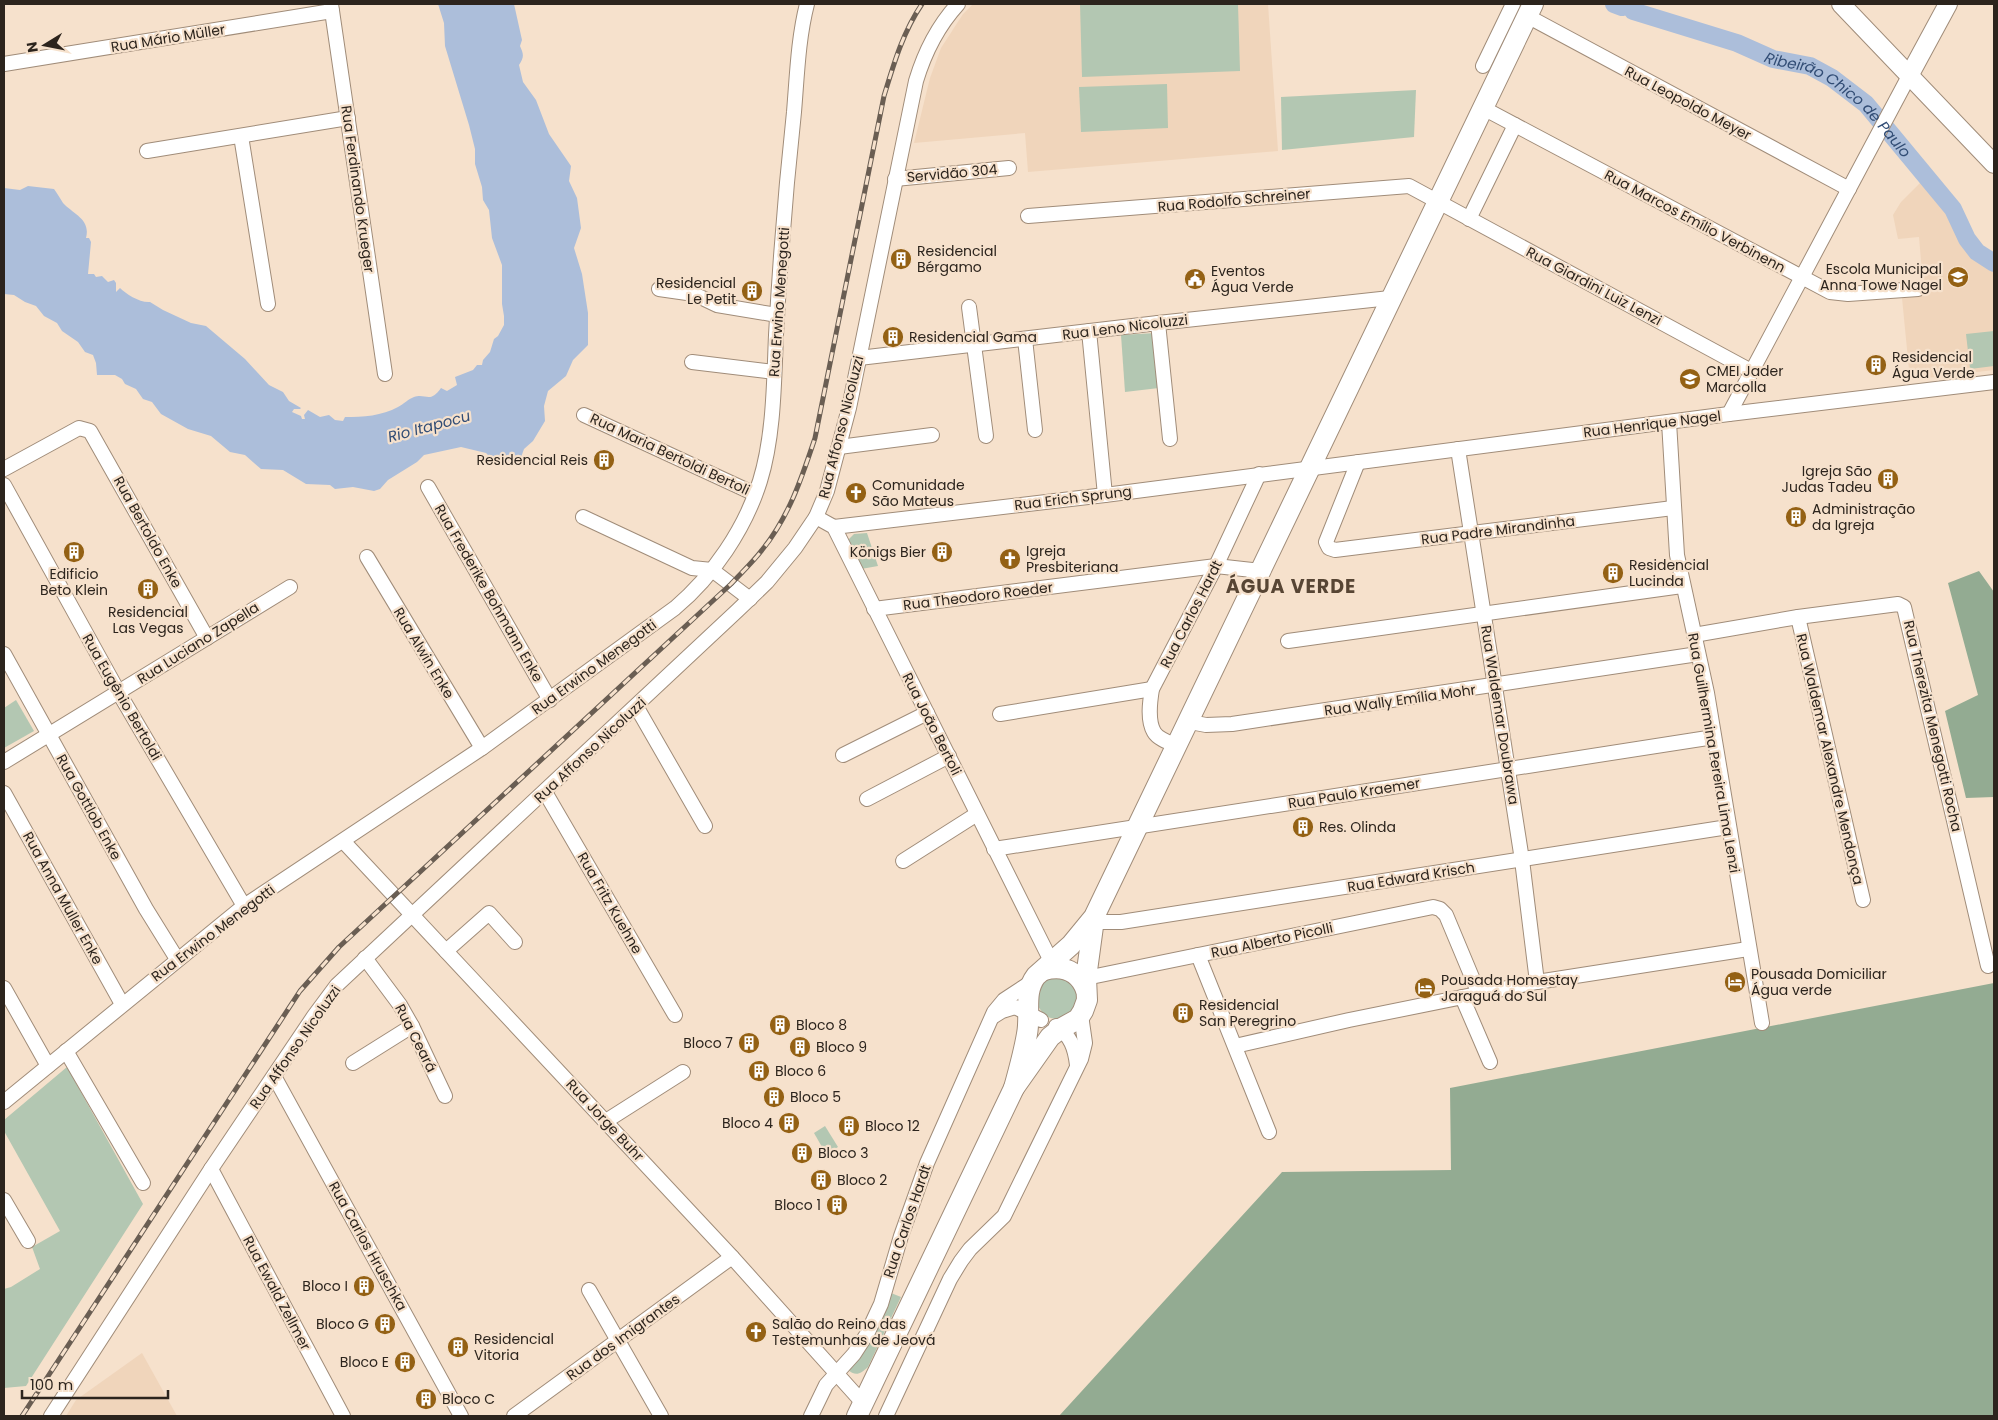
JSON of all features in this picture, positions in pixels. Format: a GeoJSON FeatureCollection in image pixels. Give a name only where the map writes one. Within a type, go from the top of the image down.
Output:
{"type":"FeatureCollection","features":[{"type":"Feature","properties":{"kind":"highway"},"geometry":{"type":"LineString","coordinates":[[1052,1019],[1028,990],[1046,971],[1081,944],[1094,920],[1311,468],[1390,298],[1483,108],[1524,8]]}},
{"type":"Feature","properties":{"kind":"highway"},"geometry":{"type":"LineString","coordinates":[[1014,1088],[1027,1034],[1087,1000],[1083,981],[1081,944]]}},
{"type":"Feature","properties":{"kind":"highway"},"geometry":{"type":"LineString","coordinates":[[1046,971],[1070,970],[1083,981]]}},
{"type":"Feature","properties":{"kind":"highway"},"geometry":{"type":"LineString","coordinates":[[860,1410],[1014,1088],[1039,1051],[1052,1019]]}},
{"type":"Feature","properties":{"kind":"main road"},"geometry":{"type":"LineString","coordinates":[[1842,4],[1994,164]]}},
{"type":"Feature","properties":{"kind":"main road"},"geometry":{"type":"LineString","coordinates":[[1910,76],[1948,4]]}},
{"type":"Feature","properties":{"kind":"main road"},"geometry":{"type":"LineString","coordinates":[[1883,48],[1902,53],[1908,52],[1922,46],[1930,38]]}},
{"type":"Feature","properties":{"kind":"street","name":"Rua Erwino Menegotti"},"geometry":{"type":"LineString","coordinates":[[4,1102],[244,906],[482,748],[550,700],[674,608],[712,570],[745,518],[755,494],[766,456],[790,152],[802,26],[806,4]]}},
{"type":"Feature","properties":{"kind":"street","name":"Rua Affonso Nicoluzzi"},"geometry":{"type":"LineString","coordinates":[[51,1416],[211,1169],[337,985],[750,599],[781,566],[816,517],[827,490],[839,447],[921,63],[936,32],[958,4]]}},
{"type":"Feature","properties":{"kind":"street","name":"Rua Mário Müller"},"geometry":{"type":"LineString","coordinates":[[4,64],[331,7]]}},
{"type":"Feature","properties":{"kind":"street","name":"Rua Ferdinando Krueger"},"geometry":{"type":"LineString","coordinates":[[331,7],[385,374]]}},
{"type":"Feature","properties":{"kind":"street"},"geometry":{"type":"LineString","coordinates":[[1483,66],[1524,8]]}},
{"type":"Feature","properties":{"kind":"street","name":"Rua Leopoldo Meyer"},"geometry":{"type":"LineString","coordinates":[[1524,8],[1849,189]]}},
{"type":"Feature","properties":{"kind":"street"},"geometry":{"type":"LineString","coordinates":[[1729,414],[1910,76]]}},
{"type":"Feature","properties":{"kind":"street","name":"Rua Marcos Emílio Verbinenn"},"geometry":{"type":"LineString","coordinates":[[1483,108],[1830,292],[1838,294],[1918,289]]}},
{"type":"Feature","properties":{"kind":"street"},"geometry":{"type":"LineString","coordinates":[[147,151],[348,118]]}},
{"type":"Feature","properties":{"kind":"street"},"geometry":{"type":"LineString","coordinates":[[1468,219],[1515,125]]}},
{"type":"Feature","properties":{"kind":"street"},"geometry":{"type":"LineString","coordinates":[[242,136],[268,304]]}},
{"type":"Feature","properties":{"kind":"street","name":"Servidão 304"},"geometry":{"type":"LineString","coordinates":[[895,179],[1009,168]]}},
{"type":"Feature","properties":{"kind":"street","name":"Rua Rodolfo Schreiner"},"geometry":{"type":"LineString","coordinates":[[1028,216],[1409,186],[1437,202]]}},
{"type":"Feature","properties":{"kind":"street","name":"Rua Giardini Luiz Lenzi"},"geometry":{"type":"LineString","coordinates":[[1437,202],[1752,371]]}},
{"type":"Feature","properties":{"kind":"street"},"geometry":{"type":"LineString","coordinates":[[659,289],[694,294],[717,305],[777,315]]}},
{"type":"Feature","properties":{"kind":"street","name":"Rua Leno Nicoluzzi"},"geometry":{"type":"LineString","coordinates":[[859,358],[1390,298]]}},
{"type":"Feature","properties":{"kind":"street"},"geometry":{"type":"LineString","coordinates":[[970,307],[986,436]]}},
{"type":"Feature","properties":{"kind":"street"},"geometry":{"type":"LineString","coordinates":[[1158,323],[1170,439]]}},
{"type":"Feature","properties":{"kind":"street"},"geometry":{"type":"LineString","coordinates":[[1089,331],[1105,495]]}},
{"type":"Feature","properties":{"kind":"street"},"geometry":{"type":"LineString","coordinates":[[1024,339],[1035,430]]}},
{"type":"Feature","properties":{"kind":"street"},"geometry":{"type":"LineString","coordinates":[[692,362],[774,372]]}},
{"type":"Feature","properties":{"kind":"street","name":"Rua Henrique Nagel"},"geometry":{"type":"LineString","coordinates":[[1311,468],[1994,382]]}},
{"type":"Feature","properties":{"kind":"street","name":"Rua Maria Bertoldi Bertoli"},"geometry":{"type":"LineString","coordinates":[[584,415],[755,494]]}},
{"type":"Feature","properties":{"kind":"street","name":"Rua Guilhermina Pereira Lima Lenzi"},"geometry":{"type":"LineString","coordinates":[[1669,422],[1676,547],[1682,586],[1694,635],[1714,737],[1762,1023]]}},
{"type":"Feature","properties":{"kind":"street","name":"Rua Bertoldo Enke"},"geometry":{"type":"LineString","coordinates":[[4,469],[78,428],[86,429],[92,434],[207,638]]}},
{"type":"Feature","properties":{"kind":"street"},"geometry":{"type":"LineString","coordinates":[[839,447],[932,435]]}},
{"type":"Feature","properties":{"kind":"street","name":"Rua Waldemar Doubrawa"},"geometry":{"type":"LineString","coordinates":[[1458,449],[1522,860],[1537,982]]}},
{"type":"Feature","properties":{"kind":"street","name":"Rua Padre Mirandinha"},"geometry":{"type":"LineString","coordinates":[[1358,462],[1326,542],[1329,548],[1335,550],[1673,508]]}},
{"type":"Feature","properties":{"kind":"street","name":"Rua Erich Sprung"},"geometry":{"type":"LineString","coordinates":[[834,527],[1105,495],[1311,468]]}},
{"type":"Feature","properties":{"kind":"street","name":"Rua Carlos Hardt"},"geometry":{"type":"LineString","coordinates":[[1177,746],[1154,732],[1149,704],[1152,689],[1216,566],[1259,474]]}},
{"type":"Feature","properties":{"kind":"street","name":"Rua Eugênio Bertoldi"},"geometry":{"type":"LineString","coordinates":[[4,485],[118,693],[244,906]]}},
{"type":"Feature","properties":{"kind":"street","name":"Rua Frederike Bohmann Enke"},"geometry":{"type":"LineString","coordinates":[[428,486],[550,700]]}},
{"type":"Feature","properties":{"kind":"street"},"geometry":{"type":"LineString","coordinates":[[583,517],[692,568],[712,570],[750,599]]}},
{"type":"Feature","properties":{"kind":"street"},"geometry":{"type":"LineString","coordinates":[[816,517],[834,527]]}},
{"type":"Feature","properties":{"kind":"street","name":"Rua João Bertoli"},"geometry":{"type":"LineString","coordinates":[[834,527],[1040,939],[1046,971]]}},
{"type":"Feature","properties":{"kind":"street","name":"Rua Alwin Enke"},"geometry":{"type":"LineString","coordinates":[[367,556],[482,748]]}},
{"type":"Feature","properties":{"kind":"street","name":"Rua Theodoro Roeder"},"geometry":{"type":"LineString","coordinates":[[874,609],[1216,566],[1261,571]]}},
{"type":"Feature","properties":{"kind":"street"},"geometry":{"type":"LineString","coordinates":[[1288,641],[1682,586]]}},
{"type":"Feature","properties":{"kind":"street","name":"Rua Luciano Zapella"},"geometry":{"type":"LineString","coordinates":[[4,762],[290,587]]}},
{"type":"Feature","properties":{"kind":"street","name":"Rua Therezita Menegotti Rocha"},"geometry":{"type":"LineString","coordinates":[[1694,635],[1898,604],[1904,606],[1988,966]]}},
{"type":"Feature","properties":{"kind":"street","name":"Rua Waldemar Alexandre Mendonça"},"geometry":{"type":"LineString","coordinates":[[1798,618],[1862,900]]}},
{"type":"Feature","properties":{"kind":"street","name":"Rua Gottlob Enke"},"geometry":{"type":"LineString","coordinates":[[4,654],[146,909],[178,959]]}},
{"type":"Feature","properties":{"kind":"street","name":"Rua Wally Emília Mohr"},"geometry":{"type":"LineString","coordinates":[[1190,722],[1223,725],[1495,686],[1698,654]]}},
{"type":"Feature","properties":{"kind":"street"},"geometry":{"type":"LineString","coordinates":[[1000,714],[1152,689]]}},
{"type":"Feature","properties":{"kind":"street"},"geometry":{"type":"LineString","coordinates":[[636,706],[705,826]]}},
{"type":"Feature","properties":{"kind":"street"},"geometry":{"type":"LineString","coordinates":[[843,755],[927,713]]}},
{"type":"Feature","properties":{"kind":"street","name":"Rua Paulo Kraemer"},"geometry":{"type":"LineString","coordinates":[[994,849],[1714,737]]}},
{"type":"Feature","properties":{"kind":"street"},"geometry":{"type":"LineString","coordinates":[[867,799],[949,756]]}},
{"type":"Feature","properties":{"kind":"street","name":"Rua Fritz Kuehne"},"geometry":{"type":"LineString","coordinates":[[545,792],[676,1015]]}},
{"type":"Feature","properties":{"kind":"street","name":"Rua Anna Muller Enke"},"geometry":{"type":"LineString","coordinates":[[4,793],[122,1004]]}},
{"type":"Feature","properties":{"kind":"street"},"geometry":{"type":"LineString","coordinates":[[905,864],[978,816]]}},
{"type":"Feature","properties":{"kind":"street","name":"Rua Edward Krisch"},"geometry":{"type":"LineString","coordinates":[[1094,920],[1121,922],[1728,827]]}},
{"type":"Feature","properties":{"kind":"street","name":"Rua Jorge Buhr"},"geometry":{"type":"LineString","coordinates":[[343,841],[606,1121],[836,1372],[860,1410]]}},
{"type":"Feature","properties":{"kind":"street","name":"Rua Alberto Picolli"},"geometry":{"type":"LineString","coordinates":[[1083,981],[1112,973],[1433,907],[1440,909],[1446,915],[1479,994]]}},
{"type":"Feature","properties":{"kind":"street"},"geometry":{"type":"LineString","coordinates":[[446,951],[489,913],[515,942]]}},
{"type":"Feature","properties":{"kind":"street"},"geometry":{"type":"LineString","coordinates":[[1040,939],[1054,944],[1081,944],[1098,965],[1112,973]]}},
{"type":"Feature","properties":{"kind":"street"},"geometry":{"type":"LineString","coordinates":[[1235,1046],[1349,1020],[1537,982],[1748,948]]}},
{"type":"Feature","properties":{"kind":"street"},"geometry":{"type":"LineString","coordinates":[[1198,955],[1270,1132]]}},
{"type":"Feature","properties":{"kind":"street","name":"Rua Ceará"},"geometry":{"type":"LineString","coordinates":[[365,958],[400,1005],[445,1096]]}},
{"type":"Feature","properties":{"kind":"street","name":"Rua Carlos Hardt"},"geometry":{"type":"LineString","coordinates":[[811,1416],[826,1385],[836,1372],[848,1362],[863,1340],[881,1304],[901,1236],[927,1163],[998,1006],[1046,971]]}},
{"type":"Feature","properties":{"kind":"street"},"geometry":{"type":"LineString","coordinates":[[4,988],[48,1066]]}},
{"type":"Feature","properties":{"kind":"street"},"geometry":{"type":"LineString","coordinates":[[1462,997],[1490,1062]]}},
{"type":"Feature","properties":{"kind":"street"},"geometry":{"type":"LineString","coordinates":[[886,1416],[950,1278],[970,1250],[1004,1216],[1077,1068],[1085,1043],[1052,1019],[1015,1007],[1002,1011],[992,1018]]}},
{"type":"Feature","properties":{"kind":"street"},"geometry":{"type":"LineString","coordinates":[[1052,1019],[1074,1045],[1077,1068]]}},
{"type":"Feature","properties":{"kind":"street"},"geometry":{"type":"LineString","coordinates":[[353,1062],[412,1026]]}},
{"type":"Feature","properties":{"kind":"street"},"geometry":{"type":"LineString","coordinates":[[66,1051],[143,1184]]}},
{"type":"Feature","properties":{"kind":"street"},"geometry":{"type":"LineString","coordinates":[[606,1121],[683,1072]]}},
{"type":"Feature","properties":{"kind":"street","name":"Rua Carlos Hruschka"},"geometry":{"type":"LineString","coordinates":[[274,1076],[461,1416]]}},
{"type":"Feature","properties":{"kind":"street","name":"Rua Ewald Zellmer"},"geometry":{"type":"LineString","coordinates":[[211,1169],[343,1416]]}},
{"type":"Feature","properties":{"kind":"street"},"geometry":{"type":"LineString","coordinates":[[4,1200],[28,1241]]}},
{"type":"Feature","properties":{"kind":"street","name":"Rua dos Imigrantes"},"geometry":{"type":"LineString","coordinates":[[514,1416],[531,1411],[735,1261]]}},
{"type":"Feature","properties":{"kind":"street"},"geometry":{"type":"LineString","coordinates":[[589,1290],[661,1416]]}},
{"type":"Feature","properties":{"kind":"shaded area"},"geometry":{"type":"Polygon","coordinates":[[[973,4],[1268,4],[1278,151],[1028,172],[1025,133],[914,143],[930,78],[941,48],[963,14],[973,4]]]}},
{"type":"Feature","properties":{"kind":"shaded area","name":"Escola Municipal Anna Towe Nagel"},"geometry":{"type":"Polygon","coordinates":[[[1925,178],[1994,268],[1994,370],[1910,380],[1902,298],[1924,296],[1919,237],[1898,239],[1893,215],[1901,202],[1925,178]]]}},
{"type":"Feature","properties":{"kind":"shaded area"},"geometry":{"type":"Polygon","coordinates":[[[142,1353],[177,1416],[66,1416],[76,1400],[142,1353]]]}},
{"type":"Feature","properties":{"kind":"green space"},"geometry":{"type":"Polygon","coordinates":[[[1080,4],[1238,4],[1240,71],[1082,77],[1080,4]]]}},
{"type":"Feature","properties":{"kind":"green space"},"geometry":{"type":"Polygon","coordinates":[[[1167,84],[1168,128],[1081,132],[1079,87],[1167,84]]]}},
{"type":"Feature","properties":{"kind":"green space"},"geometry":{"type":"Polygon","coordinates":[[[1416,90],[1414,137],[1282,150],[1281,97],[1416,90]]]}},
{"type":"Feature","properties":{"kind":"green space"},"geometry":{"type":"Polygon","coordinates":[[[1994,331],[1994,366],[1970,369],[1966,334],[1994,331]]]}},
{"type":"Feature","properties":{"kind":"green space"},"geometry":{"type":"Polygon","coordinates":[[[1155,333],[1159,388],[1125,392],[1121,335],[1155,333]]]}},
{"type":"Feature","properties":{"kind":"green space"},"geometry":{"type":"Polygon","coordinates":[[[867,533],[878,566],[861,569],[848,543],[854,534],[867,533]]]}},
{"type":"Feature","properties":{"kind":"green space"},"geometry":{"type":"Polygon","coordinates":[[[1979,571],[1994,592],[1994,797],[1966,798],[1945,711],[1978,695],[1948,583],[1979,571]]]}},
{"type":"Feature","properties":{"kind":"green space"},"geometry":{"type":"Polygon","coordinates":[[[16,700],[34,731],[4,748],[4,708],[16,700]]]}},
{"type":"Feature","properties":{"kind":"green space"},"geometry":{"type":"Polygon","coordinates":[[[1063,974],[1079,989],[1075,1012],[1058,1018],[1049,1017],[1045,1015],[1037,1004],[1041,981],[1063,974]]]}},
{"type":"Feature","properties":{"kind":"green space"},"geometry":{"type":"Polygon","coordinates":[[[1994,983],[1994,1416],[1059,1416],[1282,1172],[1451,1170],[1450,1088],[1994,983]]]}},
{"type":"Feature","properties":{"kind":"green space"},"geometry":{"type":"Polygon","coordinates":[[[67,1067],[143,1204],[26,1386],[4,1388],[4,1289],[11,1287],[40,1269],[32,1247],[60,1231],[4,1131],[4,1120],[67,1067]]]}},
{"type":"Feature","properties":{"kind":"green space"},"geometry":{"type":"Polygon","coordinates":[[[825,1126],[838,1147],[826,1154],[814,1133],[825,1126]]]}},
{"type":"Feature","properties":{"kind":"green space"},"geometry":{"type":"Polygon","coordinates":[[[886,1291],[901,1297],[868,1367],[855,1374],[847,1369],[886,1291]]]}},
{"type":"Feature","properties":{"kind":"water","name":"Rio Itapocu"},"geometry":{"type":"Polygon","coordinates":[[[438,4],[514,4],[522,40],[520,46],[523,56],[519,65],[523,82],[536,100],[549,134],[571,166],[569,181],[577,198],[581,228],[574,248],[582,274],[588,313],[588,345],[573,360],[566,376],[548,391],[544,406],[545,421],[533,441],[524,449],[519,463],[495,462],[486,453],[461,447],[424,455],[417,462],[388,480],[380,489],[374,491],[353,487],[335,489],[330,485],[306,484],[283,470],[261,469],[245,455],[230,452],[211,436],[188,429],[161,414],[152,402],[143,399],[136,389],[125,384],[122,379],[115,375],[97,375],[93,355],[85,352],[78,342],[62,331],[57,323],[44,316],[36,306],[14,295],[4,294],[4,188],[20,190],[28,186],[54,189],[63,203],[84,221],[86,226],[86,238],[89,238],[91,242],[88,274],[94,274],[96,277],[102,276],[108,282],[114,280],[116,292],[120,288],[138,300],[150,302],[191,323],[206,326],[245,359],[269,385],[283,392],[289,401],[301,408],[294,409],[292,412],[301,416],[302,419],[305,419],[304,415],[308,410],[320,417],[329,415],[335,420],[343,421],[345,417],[379,414],[392,410],[414,397],[431,397],[441,388],[447,391],[457,385],[455,377],[473,370],[477,365],[482,365],[483,360],[490,352],[494,339],[498,336],[504,325],[502,265],[492,238],[489,210],[483,200],[482,187],[475,164],[475,149],[445,46],[444,23],[438,4]]]}},
{"type":"Feature","properties":{"kind":"waterway","name":"Ribeirão Chico de Paulo"},"geometry":{"type":"LineString","coordinates":[[1614,4],[1622,7]]}},
{"type":"Feature","properties":{"kind":"waterway","name":"Ribeirão Chico de Paulo"},"geometry":{"type":"LineString","coordinates":[[1633,11],[1737,43],[1773,59],[1810,66],[1832,78],[1866,104],[1953,209],[1967,239],[1977,252],[1994,263]]}},
{"type":"Feature","properties":{"kind":"railway"},"geometry":{"type":"LineString","coordinates":[[22,1416],[300,991],[339,947],[731,584],[755,559],[780,524],[794,496],[815,438],[884,96],[904,37],[922,4]]}},
{"type":"Feature","properties":{"kind":"place","name":"Residencial Bérgamo"},"geometry":{"type":"Point","coordinates":[901,259]}},
{"type":"Feature","properties":{"kind":"place","name":"Escola Municipal Anna Towe Nagel"},"geometry":{"type":"Point","coordinates":[1958,277]}},
{"type":"Feature","properties":{"kind":"place","name":"Eventos Água Verde"},"geometry":{"type":"Point","coordinates":[1195,279]}},
{"type":"Feature","properties":{"kind":"place","name":"Residencial Le Petit"},"geometry":{"type":"Point","coordinates":[752,291]}},
{"type":"Feature","properties":{"kind":"place","name":"Residencial Gama"},"geometry":{"type":"Point","coordinates":[893,337]}},
{"type":"Feature","properties":{"kind":"place","name":"Residencial Água Verde"},"geometry":{"type":"Point","coordinates":[1876,365]}},
{"type":"Feature","properties":{"kind":"place","name":"CMEI Jader Marcolla"},"geometry":{"type":"Point","coordinates":[1690,379]}},
{"type":"Feature","properties":{"kind":"place","name":"Residencial Reis"},"geometry":{"type":"Point","coordinates":[604,460]}},
{"type":"Feature","properties":{"kind":"place","name":"Igreja São Judas Tadeu"},"geometry":{"type":"Point","coordinates":[1888,479]}},
{"type":"Feature","properties":{"kind":"place","name":"Comunidade São Mateus"},"geometry":{"type":"Point","coordinates":[856,493]}},
{"type":"Feature","properties":{"kind":"place","name":"Administração da Igreja"},"geometry":{"type":"Point","coordinates":[1796,517]}},
{"type":"Feature","properties":{"kind":"place","name":"Edificio Beto Klein"},"geometry":{"type":"Point","coordinates":[74,552]}},
{"type":"Feature","properties":{"kind":"place","name":"Königs Bier"},"geometry":{"type":"Point","coordinates":[942,552]}},
{"type":"Feature","properties":{"kind":"place","name":"Igreja Presbiteriana"},"geometry":{"type":"Point","coordinates":[1010,559]}},
{"type":"Feature","properties":{"kind":"place","name":"Residencial Lucinda"},"geometry":{"type":"Point","coordinates":[1613,573]}},
{"type":"Feature","properties":{"kind":"place","name":"Residencial Las Vegas"},"geometry":{"type":"Point","coordinates":[148,589]}},
{"type":"Feature","properties":{"kind":"place","name":"Res. Olinda"},"geometry":{"type":"Point","coordinates":[1303,827]}},
{"type":"Feature","properties":{"kind":"place","name":"Pousada Domiciliar Água verde"},"geometry":{"type":"Point","coordinates":[1735,982]}},
{"type":"Feature","properties":{"kind":"place","name":"Pousada Homestay Jaraguá do Sul"},"geometry":{"type":"Point","coordinates":[1425,988]}},
{"type":"Feature","properties":{"kind":"place","name":"Residencial San Peregrino"},"geometry":{"type":"Point","coordinates":[1183,1013]}},
{"type":"Feature","properties":{"kind":"place","name":"Bloco 8"},"geometry":{"type":"Point","coordinates":[780,1025]}},
{"type":"Feature","properties":{"kind":"place","name":"Bloco 7"},"geometry":{"type":"Point","coordinates":[749,1043]}},
{"type":"Feature","properties":{"kind":"place","name":"Bloco 9"},"geometry":{"type":"Point","coordinates":[800,1047]}},
{"type":"Feature","properties":{"kind":"place","name":"Bloco 6"},"geometry":{"type":"Point","coordinates":[759,1071]}},
{"type":"Feature","properties":{"kind":"place","name":"Bloco 5"},"geometry":{"type":"Point","coordinates":[774,1097]}},
{"type":"Feature","properties":{"kind":"place","name":"Bloco 4"},"geometry":{"type":"Point","coordinates":[789,1123]}},
{"type":"Feature","properties":{"kind":"place","name":"Bloco 12"},"geometry":{"type":"Point","coordinates":[849,1126]}},
{"type":"Feature","properties":{"kind":"place","name":"Bloco 3"},"geometry":{"type":"Point","coordinates":[802,1153]}},
{"type":"Feature","properties":{"kind":"place","name":"Bloco 2"},"geometry":{"type":"Point","coordinates":[821,1180]}},
{"type":"Feature","properties":{"kind":"place","name":"Bloco 1"},"geometry":{"type":"Point","coordinates":[837,1205]}},
{"type":"Feature","properties":{"kind":"place","name":"Bloco I"},"geometry":{"type":"Point","coordinates":[364,1286]}},
{"type":"Feature","properties":{"kind":"place","name":"Bloco G"},"geometry":{"type":"Point","coordinates":[385,1324]}},
{"type":"Feature","properties":{"kind":"place","name":"Salão do Reino das Testemunhas de Jeová"},"geometry":{"type":"Point","coordinates":[756,1332]}},
{"type":"Feature","properties":{"kind":"place","name":"Residencial Vitoria"},"geometry":{"type":"Point","coordinates":[458,1347]}},
{"type":"Feature","properties":{"kind":"place","name":"Bloco E"},"geometry":{"type":"Point","coordinates":[405,1362]}},
{"type":"Feature","properties":{"kind":"place","name":"Bloco C"},"geometry":{"type":"Point","coordinates":[426,1399]}},
{"type":"Feature","properties":{"kind":"district","name":"ÁGUA VERDE"},"geometry":{"type":"Point","coordinates":[1291,586]}}]}
